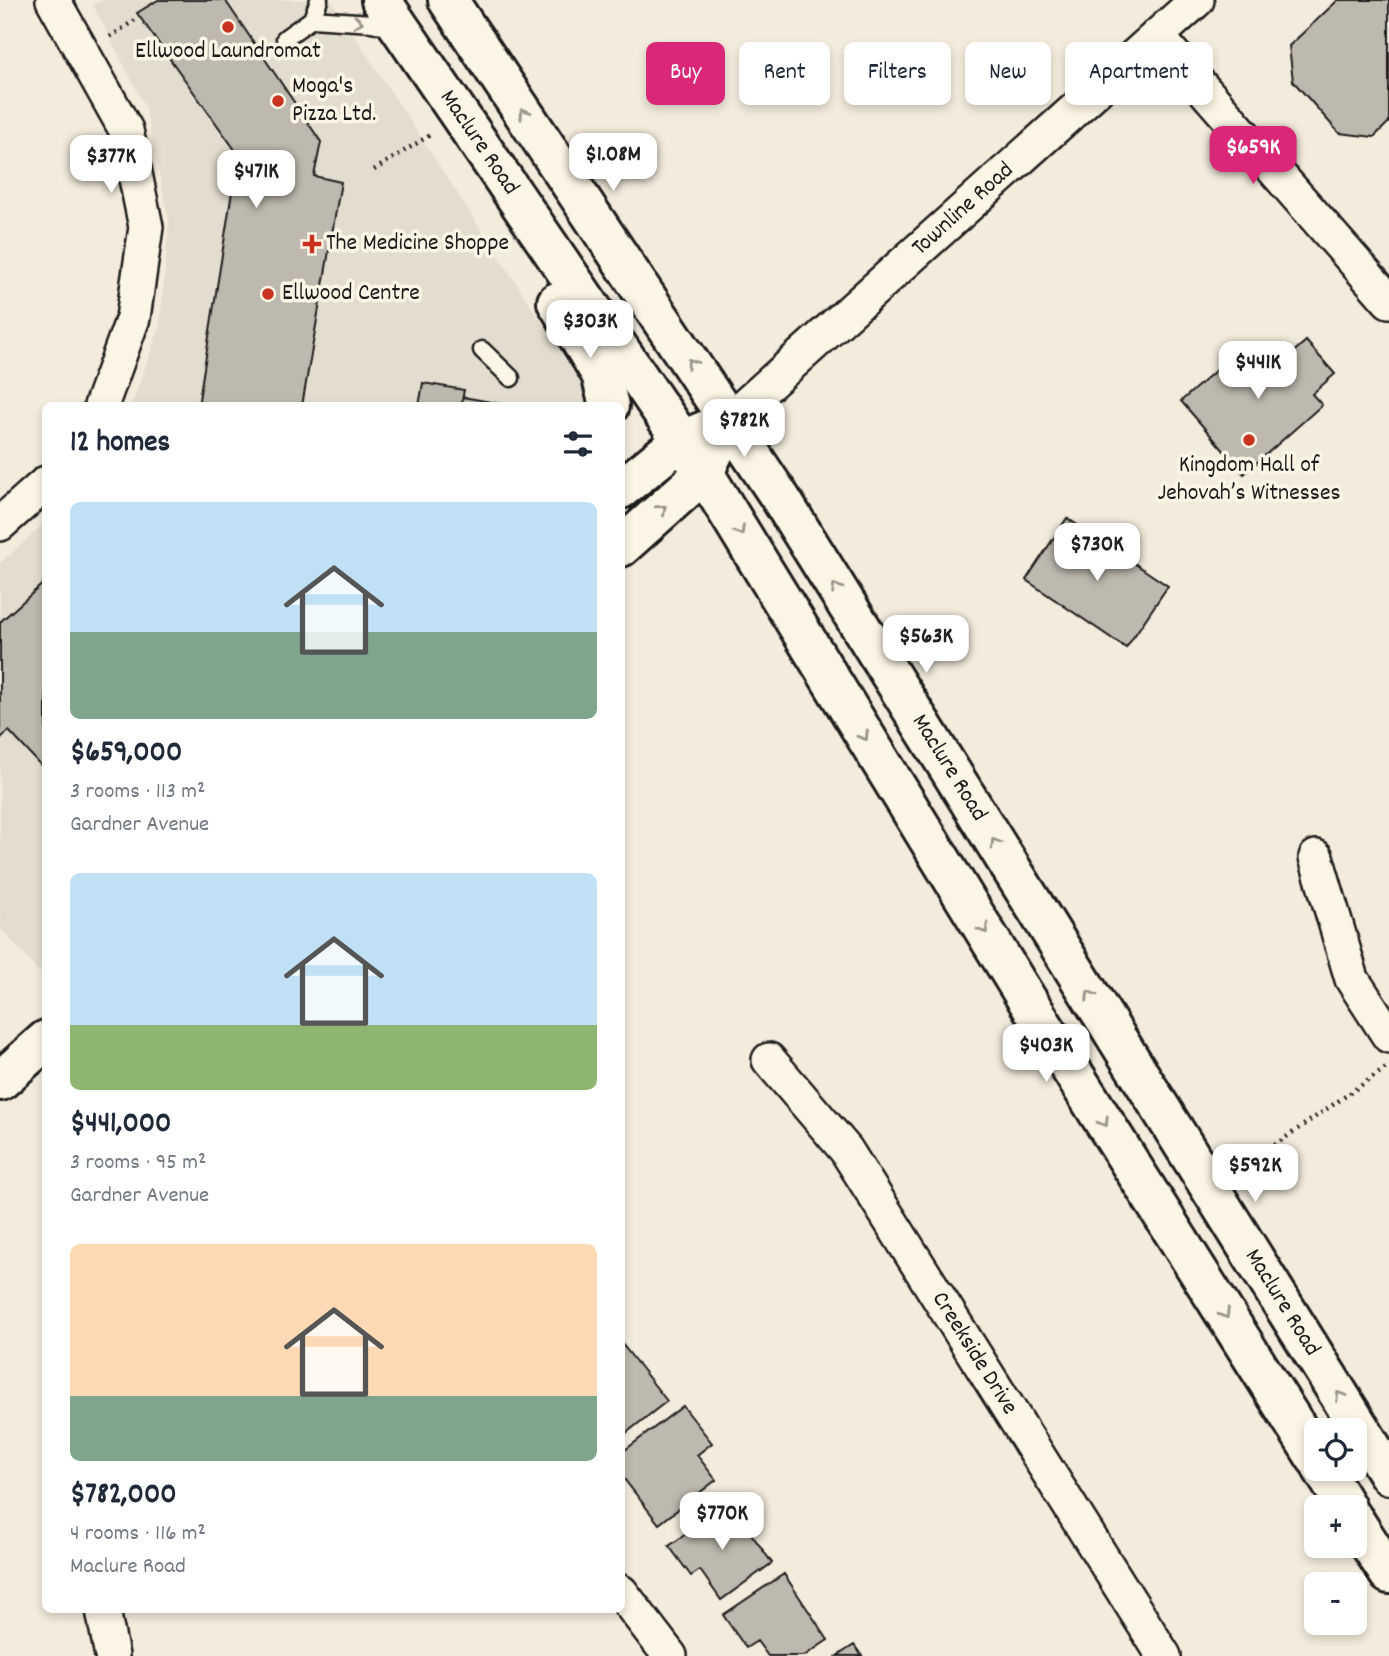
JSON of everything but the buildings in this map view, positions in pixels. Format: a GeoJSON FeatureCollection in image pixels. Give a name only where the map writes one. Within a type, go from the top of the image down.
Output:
{"type":"FeatureCollection","features":[{"type":"Feature","properties":{"kind":"main road","name":"Maclure Road"},"geometry":{"type":"LineString","coordinates":[[381,0],[704,473],[1024,995],[1304,1439]]}},
{"type":"Feature","properties":{"kind":"main road","name":"Maclure Road"},"geometry":{"type":"LineString","coordinates":[[448,0],[729,420],[1389,1475]]}},
{"type":"Feature","properties":{"kind":"main road"},"geometry":{"type":"LineString","coordinates":[[549,245],[551,291],[601,374],[608,402]]}},
{"type":"Feature","properties":{"kind":"main road","name":"Townline Road"},"geometry":{"type":"LineString","coordinates":[[625,486],[682,440],[729,420]]}},
{"type":"Feature","properties":{"kind":"main road","name":"Townline Road"},"geometry":{"type":"LineString","coordinates":[[625,543],[704,473],[729,420]]}},
{"type":"Feature","properties":{"kind":"main road"},"geometry":{"type":"LineString","coordinates":[[0,1081],[42,1044]]}},
{"type":"Feature","properties":{"kind":"main road"},"geometry":{"type":"LineString","coordinates":[[1367,1540],[1389,1574]]}},
{"type":"Feature","properties":{"kind":"street"},"geometry":{"type":"LineString","coordinates":[[53,0],[126,130],[145,227],[133,318],[102,402]]}},
{"type":"Feature","properties":{"kind":"street","name":"Townline Road"},"geometry":{"type":"LineString","coordinates":[[729,420],[1197,0]]}},
{"type":"Feature","properties":{"kind":"street"},"geometry":{"type":"LineString","coordinates":[[1157,36],[1389,301]]}},
{"type":"Feature","properties":{"kind":"street"},"geometry":{"type":"LineString","coordinates":[[0,524],[42,487]]}},
{"type":"Feature","properties":{"kind":"street"},"geometry":{"type":"LineString","coordinates":[[1315,857],[1352,979],[1389,1036]]}},
{"type":"Feature","properties":{"kind":"street","name":"Creekside Drive"},"geometry":{"type":"LineString","coordinates":[[769,1060],[846,1150],[1164,1656]]}},
{"type":"Feature","properties":{"kind":"street"},"geometry":{"type":"LineString","coordinates":[[625,1597],[670,1656]]}},
{"type":"Feature","properties":{"kind":"street"},"geometry":{"type":"LineString","coordinates":[[104,1613],[112,1656]]}},
{"type":"Feature","properties":{"kind":"lane"},"geometry":{"type":"LineString","coordinates":[[285,38],[312,19],[319,0]]}},
{"type":"Feature","properties":{"kind":"lane"},"geometry":{"type":"LineString","coordinates":[[312,19],[372,23],[402,31]]}},
{"type":"Feature","properties":{"kind":"lane"},"geometry":{"type":"LineString","coordinates":[[482,350],[511,378]]}},
{"type":"Feature","properties":{"kind":"path"},"geometry":{"type":"LineString","coordinates":[[124,27],[135,20]]}},
{"type":"Feature","properties":{"kind":"path"},"geometry":{"type":"LineString","coordinates":[[374,170],[421,140]]}},
{"type":"Feature","properties":{"kind":"path"},"geometry":{"type":"LineString","coordinates":[[1211,1189],[1389,1066]]}},
{"type":"Feature","properties":{"kind":"shaded area","name":"Ellwood Centre"},"geometry":{"type":"Polygon","coordinates":[[[102,0],[331,0],[581,382],[586,402],[132,402],[160,326],[169,221],[145,106],[93,5],[102,0]]]}},
{"type":"Feature","properties":{"kind":"shaded area"},"geometry":{"type":"Polygon","coordinates":[[[42,526],[42,969],[39,972],[0,928],[0,563],[42,526]]]}},
{"type":"Feature","properties":{"kind":"place","name":"Ellwood Laundromat"},"geometry":{"type":"Point","coordinates":[228,27]}},
{"type":"Feature","properties":{"kind":"place","name":"Moga's Pizza Ltd."},"geometry":{"type":"Point","coordinates":[278,101]}},
{"type":"Feature","properties":{"kind":"place","name":"The Medicine Shoppe"},"geometry":{"type":"Point","coordinates":[312,244]}},
{"type":"Feature","properties":{"kind":"place","name":"Ellwood Centre"},"geometry":{"type":"Point","coordinates":[268,294]}},
{"type":"Feature","properties":{"kind":"place","name":"Kingdom Hall of Jehovah’s Witnesses"},"geometry":{"type":"Point","coordinates":[1249,440]}}]}
